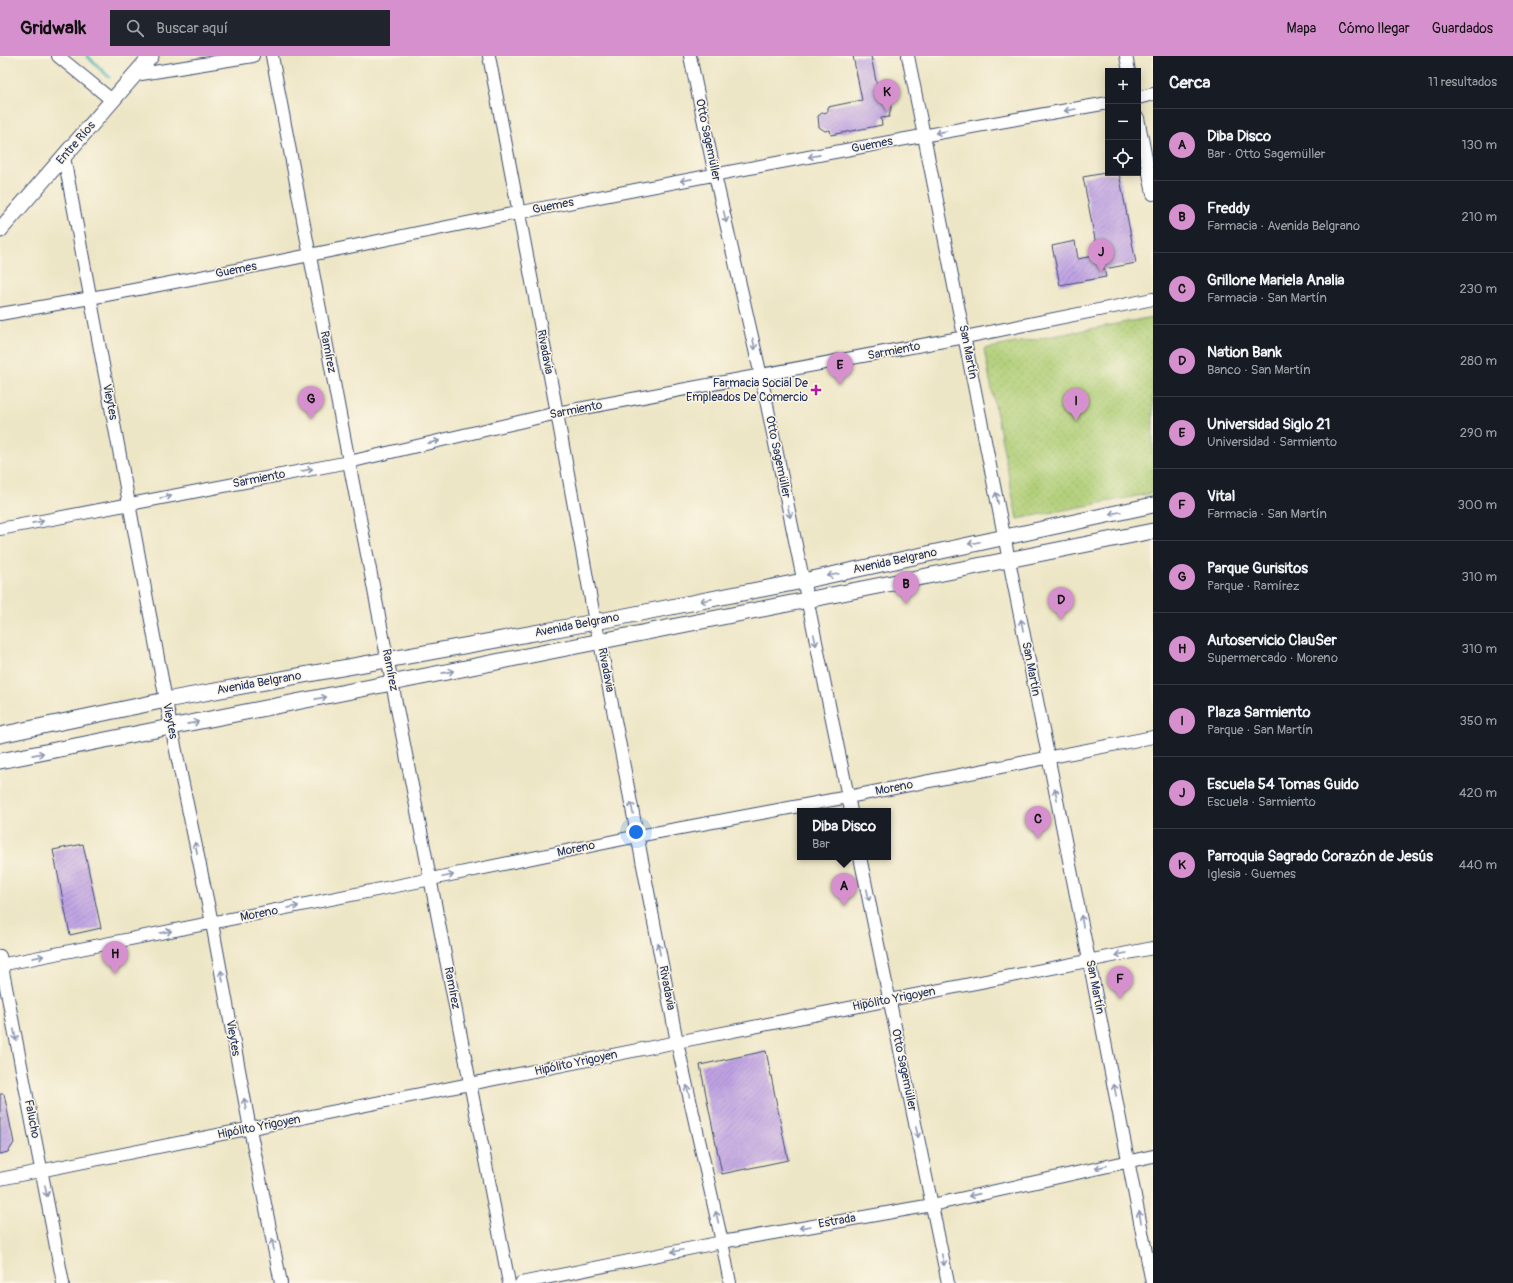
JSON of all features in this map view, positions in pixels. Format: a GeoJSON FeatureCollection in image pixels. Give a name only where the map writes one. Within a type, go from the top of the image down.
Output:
{"type":"FeatureCollection","features":[{"type":"Feature","properties":{"kind":"street"},"geometry":{"type":"LineString","coordinates":[[58,56],[113,101]]}},
{"type":"Feature","properties":{"kind":"street"},"geometry":{"type":"LineString","coordinates":[[135,75],[253,56]]}},
{"type":"Feature","properties":{"kind":"street","name":"Ramírez"},"geometry":{"type":"LineString","coordinates":[[272,56],[349,462],[509,1283]]}},
{"type":"Feature","properties":{"kind":"street","name":"Rivadavia"},"geometry":{"type":"LineString","coordinates":[[489,56],[557,414],[594,622],[600,642],[677,1042],[730,1283]]}},
{"type":"Feature","properties":{"kind":"street","name":"Otto Sagemüller"},"geometry":{"type":"LineString","coordinates":[[690,56],[715,175],[761,376],[850,808]]}},
{"type":"Feature","properties":{"kind":"street","name":"San Martín"},"geometry":{"type":"LineString","coordinates":[[908,56],[1090,960],[1152,1283]]}},
{"type":"Feature","properties":{"kind":"street"},"geometry":{"type":"LineString","coordinates":[[1126,56],[1128,68]]}},
{"type":"Feature","properties":{"kind":"street","name":"Entre Ríos"},"geometry":{"type":"LineString","coordinates":[[0,230],[113,101],[148,57]]}},
{"type":"Feature","properties":{"kind":"street"},"geometry":{"type":"LineString","coordinates":[[1141,97],[1153,94]]}},
{"type":"Feature","properties":{"kind":"street","name":"Guemes"},"geometry":{"type":"LineString","coordinates":[[0,314],[91,299],[518,212],[924,135],[1105,104]]}},
{"type":"Feature","properties":{"kind":"street"},"geometry":{"type":"LineString","coordinates":[[1141,133],[1153,194]]}},
{"type":"Feature","properties":{"kind":"street","name":"Vieytes"},"geometry":{"type":"LineString","coordinates":[[64,157],[171,727],[212,923],[250,1129],[281,1283]]}},
{"type":"Feature","properties":{"kind":"street","name":"Sarmiento"},"geometry":{"type":"LineString","coordinates":[[0,529],[349,462],[557,414],[965,338],[1153,299]]}},
{"type":"Feature","properties":{"kind":"street","name":"Avenida Belgrano"},"geometry":{"type":"LineString","coordinates":[[0,735],[166,700],[594,622],[803,581],[1153,506]]}},
{"type":"Feature","properties":{"kind":"street","name":"Avenida Belgrano"},"geometry":{"type":"LineString","coordinates":[[0,761],[1010,561],[1153,531]]}},
{"type":"Feature","properties":{"kind":"street","name":"Moreno"},"geometry":{"type":"LineString","coordinates":[[1,962],[212,923],[638,836],[848,798],[1153,737]]}},
{"type":"Feature","properties":{"kind":"street","name":"Otto Sagemüller"},"geometry":{"type":"LineString","coordinates":[[861,860],[948,1283]]}},
{"type":"Feature","properties":{"kind":"street","name":"Hipólito Yrigoyen"},"geometry":{"type":"LineString","coordinates":[[0,1179],[677,1042],[1153,948]]}},
{"type":"Feature","properties":{"kind":"street","name":"Falucho"},"geometry":{"type":"LineString","coordinates":[[1,962],[64,1283]]}},
{"type":"Feature","properties":{"kind":"street","name":"Estrada"},"geometry":{"type":"LineString","coordinates":[[521,1283],[722,1242],[932,1205],[1153,1156]]}},
{"type":"Feature","properties":{"kind":"green space"},"geometry":{"type":"Polygon","coordinates":[[[1153,317],[1153,493],[1017,519],[984,349],[1153,317]]]}},
{"type":"Feature","properties":{"kind":"building"},"geometry":{"type":"Polygon","coordinates":[[[853,56],[871,56],[879,96],[888,94],[891,108],[889,117],[881,118],[882,125],[831,135],[830,130],[825,131],[819,127],[818,116],[822,113],[828,112],[828,107],[862,100],[853,56]]]}},
{"type":"Feature","properties":{"kind":"building"},"geometry":{"type":"Polygon","coordinates":[[[1105,173],[1105,176],[1120,176],[1136,263],[1104,269],[1106,277],[1060,285],[1052,246],[1075,241],[1078,259],[1098,255],[1083,177],[1105,173]]]}},
{"type":"Feature","properties":{"kind":"building"},"geometry":{"type":"Polygon","coordinates":[[[83,844],[101,928],[70,935],[53,850],[83,844]]]}},
{"type":"Feature","properties":{"kind":"building"},"geometry":{"type":"Polygon","coordinates":[[[766,1051],[788,1160],[722,1174],[700,1065],[766,1051]]]}},
{"type":"Feature","properties":{"kind":"building"},"geometry":{"type":"Polygon","coordinates":[[[0,1094],[4,1094],[14,1143],[8,1152],[0,1154],[0,1094]]]}},
{"type":"Feature","properties":{"kind":"waterway"},"geometry":{"type":"LineString","coordinates":[[87,56],[109,77]]}},
{"type":"Feature","properties":{"kind":"place","name":"Parroquia Sagrado Corazón de Jesús"},"geometry":{"type":"Point","coordinates":[887,112]}},
{"type":"Feature","properties":{"kind":"place","name":"Escuela 54 Tomas Guido"},"geometry":{"type":"Point","coordinates":[1101,272]}},
{"type":"Feature","properties":{"kind":"place","name":"Universidad Siglo 21"},"geometry":{"type":"Point","coordinates":[840,385]}},
{"type":"Feature","properties":{"kind":"place","name":"Farmacia Social De Empleados De Comercio"},"geometry":{"type":"Point","coordinates":[816,390]}},
{"type":"Feature","properties":{"kind":"place","name":"Parque Gurisitos"},"geometry":{"type":"Point","coordinates":[311,419]}},
{"type":"Feature","properties":{"kind":"place","name":"Plaza Sarmiento"},"geometry":{"type":"Point","coordinates":[1076,421]}},
{"type":"Feature","properties":{"kind":"place","name":"Freddy"},"geometry":{"type":"Point","coordinates":[906,604]}},
{"type":"Feature","properties":{"kind":"place","name":"Nation Bank"},"geometry":{"type":"Point","coordinates":[1061,620]}},
{"type":"Feature","properties":{"kind":"place","name":"Grillone Mariela Analia"},"geometry":{"type":"Point","coordinates":[1038,839]}},
{"type":"Feature","properties":{"kind":"place","name":"Diba Disco"},"geometry":{"type":"Point","coordinates":[844,906]}},
{"type":"Feature","properties":{"kind":"place","name":"Autoservicio ClauSer"},"geometry":{"type":"Point","coordinates":[115,974]}},
{"type":"Feature","properties":{"kind":"place","name":"Vital"},"geometry":{"type":"Point","coordinates":[1120,999]}}]}
